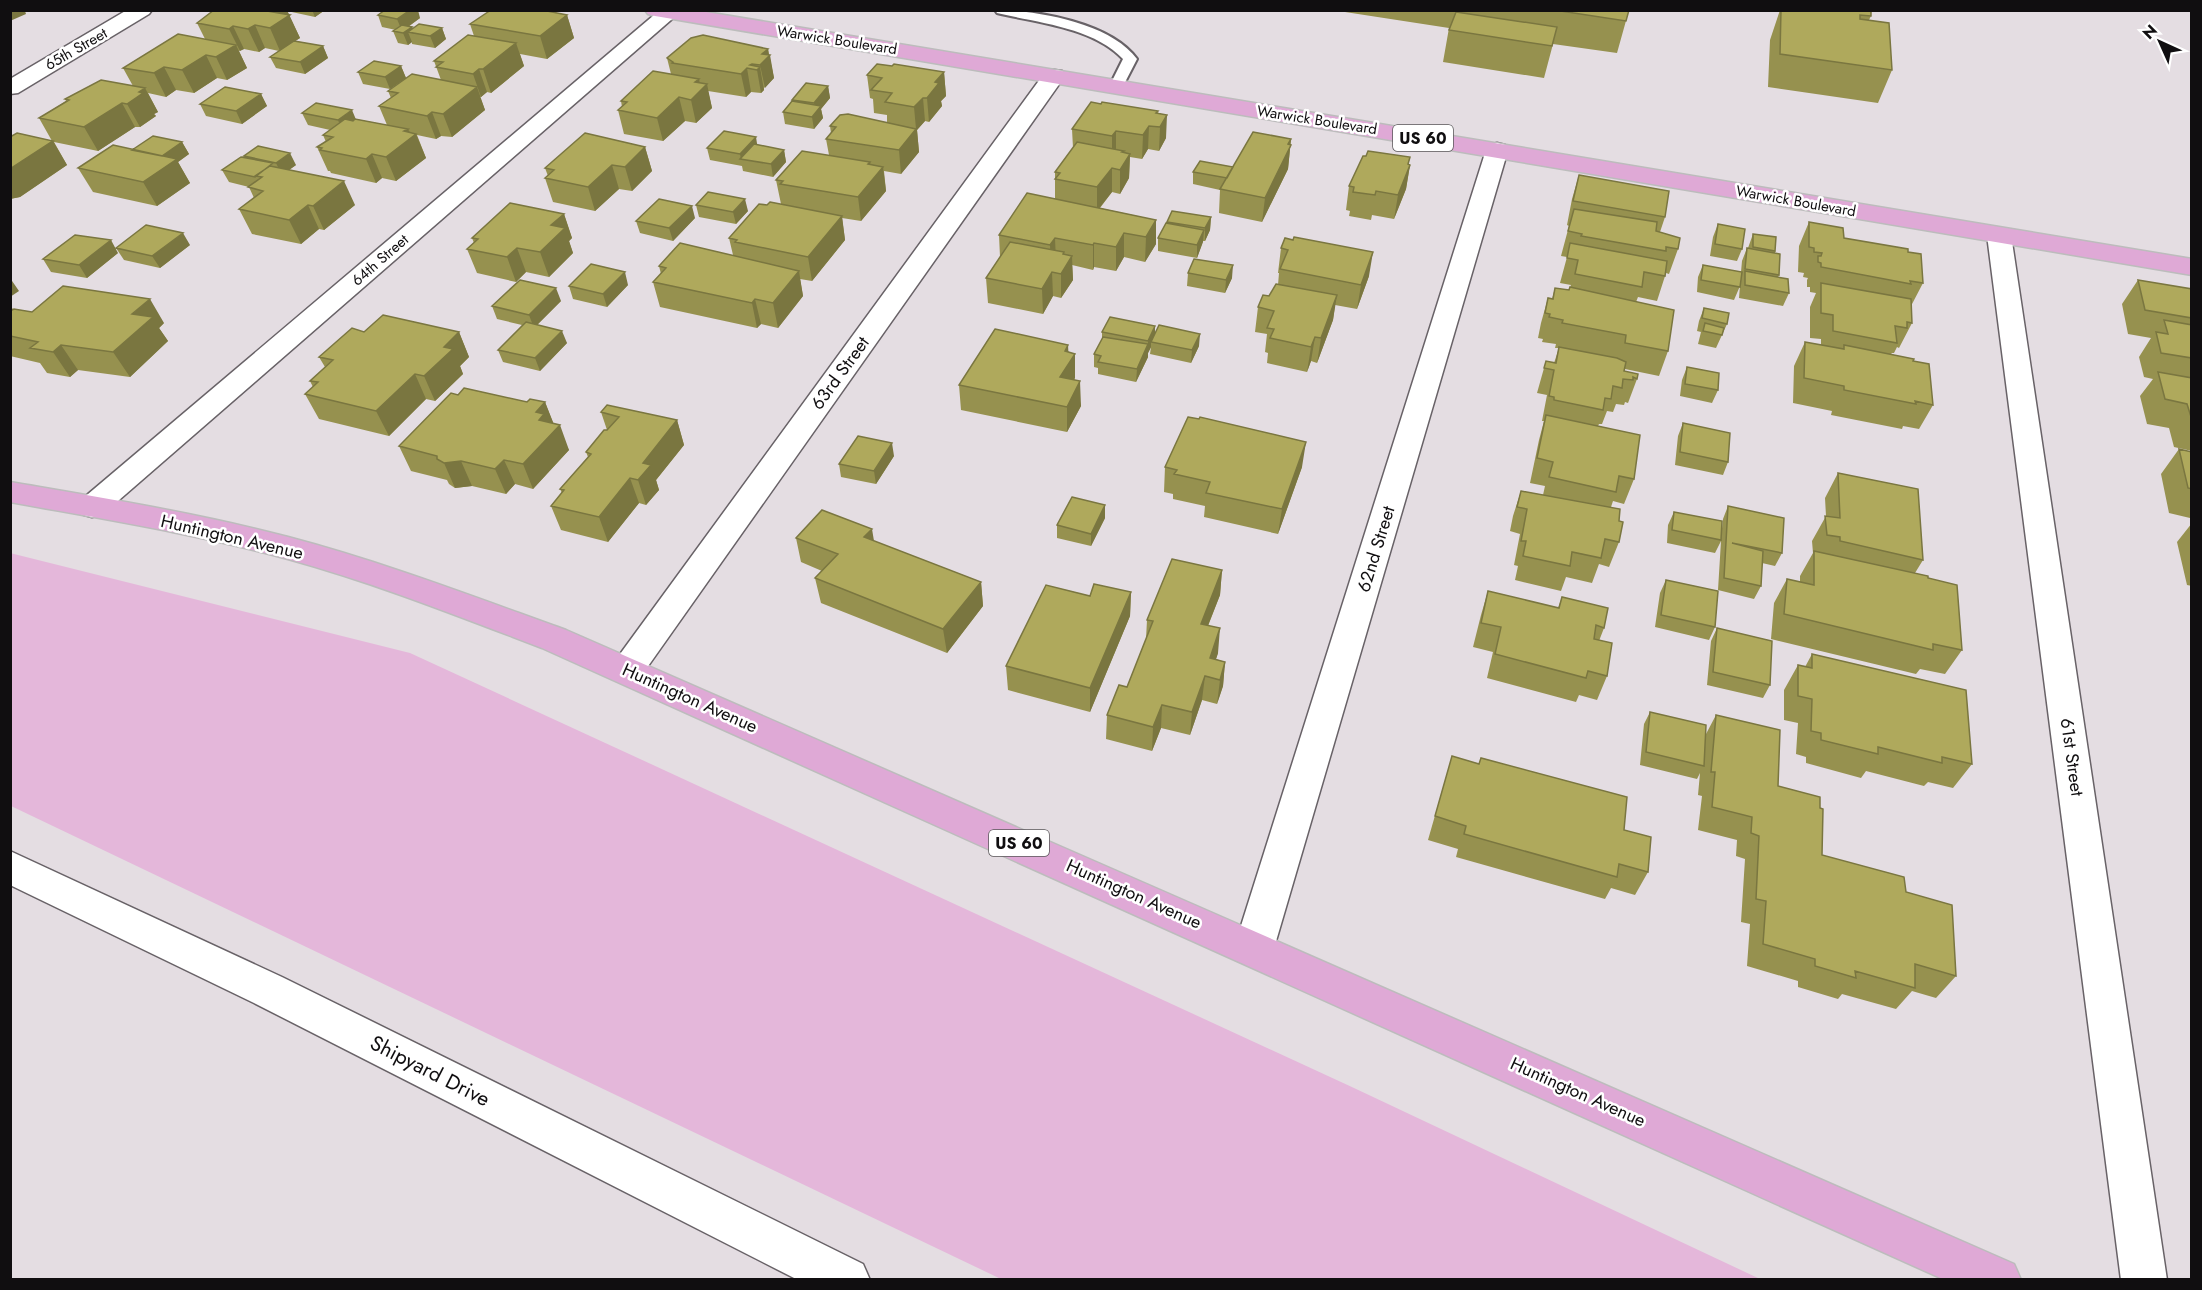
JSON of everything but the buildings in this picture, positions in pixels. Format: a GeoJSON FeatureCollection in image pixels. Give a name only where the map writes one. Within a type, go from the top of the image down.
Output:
{"type":"FeatureCollection","features":[{"type":"Feature","properties":{"kind":"main road","name":"Warwick Boulevard"},"geometry":{"type":"LineString","coordinates":[[662,12],[2192,267]]}},
{"type":"Feature","properties":{"kind":"main road","name":"Huntington Avenue"},"geometry":{"type":"LineString","coordinates":[[10,492],[194,526],[287,548],[398,582],[554,639],[1998,1280]]}},
{"type":"Feature","properties":{"kind":"street","name":"65th Street"},"geometry":{"type":"LineString","coordinates":[[10,88],[142,10]]}},
{"type":"Feature","properties":{"kind":"street","name":"64th Street"},"geometry":{"type":"LineString","coordinates":[[92,507],[662,12]]}},
{"type":"Feature","properties":{"kind":"street","name":"63rd Street"},"geometry":{"type":"LineString","coordinates":[[627,670],[1054,76]]}},
{"type":"Feature","properties":{"kind":"street","name":"62nd Street"},"geometry":{"type":"LineString","coordinates":[[1254,948],[1497,150]]}},
{"type":"Feature","properties":{"kind":"street","name":"61st Street"},"geometry":{"type":"LineString","coordinates":[[1999,235],[2144,1280]]}},
{"type":"Feature","properties":{"kind":"street","name":"Shipyard Drive"},"geometry":{"type":"LineString","coordinates":[[10,867],[268,990],[847,1280]]}},
{"type":"Feature","properties":{"kind":"lane"},"geometry":{"type":"LineString","coordinates":[[1002,10],[1044,18],[1109,43],[1128,56],[1128,64],[1116,87]]}},
{"type":"Feature","properties":{"kind":"shaded area"},"geometry":{"type":"Polygon","coordinates":[[[10,553],[410,653],[1354,1088],[1760,1279],[1001,1279],[11,806],[10,553]]]}}]}
